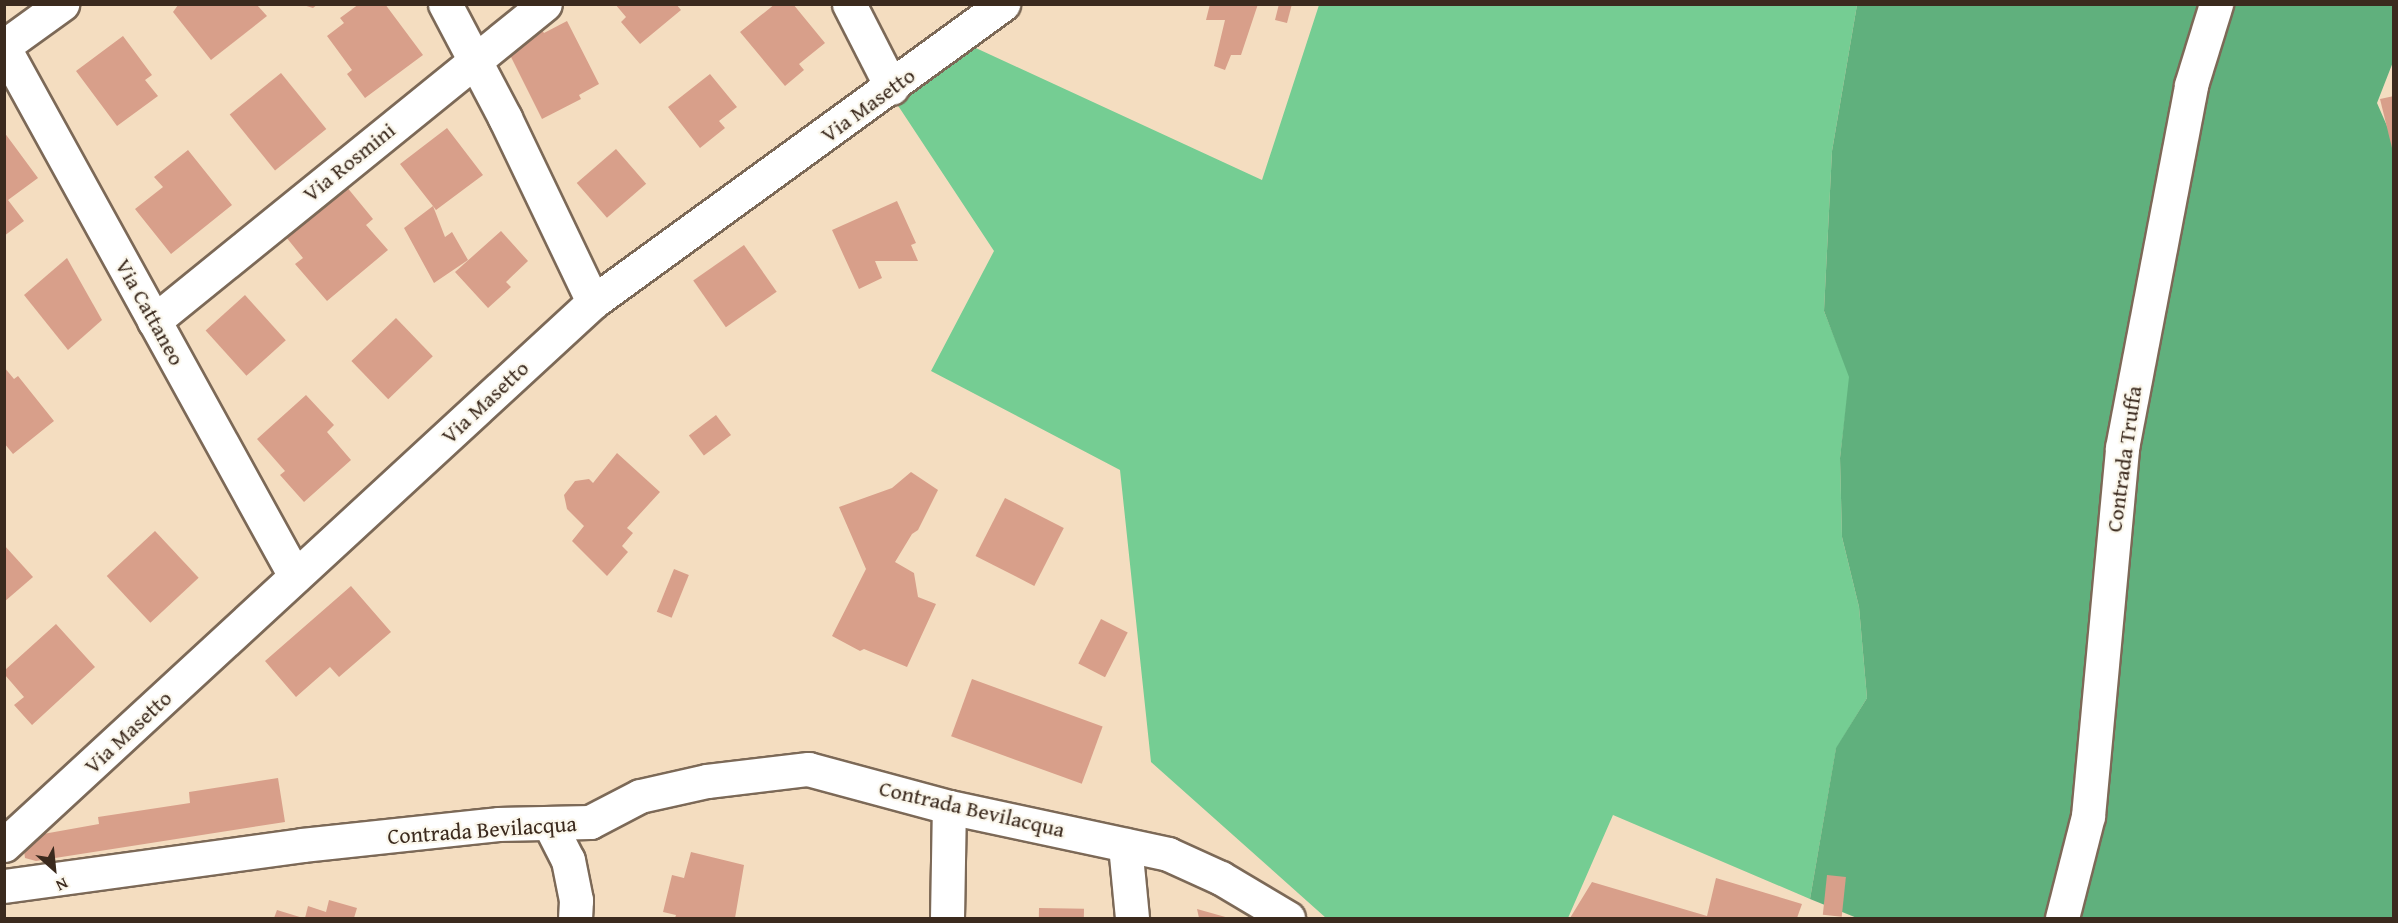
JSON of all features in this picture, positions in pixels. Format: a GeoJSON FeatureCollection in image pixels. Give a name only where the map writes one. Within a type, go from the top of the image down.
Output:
{"type":"FeatureCollection","features":[{"type":"Feature","properties":{"kind":"street"},"geometry":{"type":"LineString","coordinates":[[4,47],[62,4]]}},
{"type":"Feature","properties":{"kind":"street"},"geometry":{"type":"LineString","coordinates":[[445,4],[505,118],[593,302]]}},
{"type":"Feature","properties":{"kind":"street","name":"Via Rosmini"},"geometry":{"type":"LineString","coordinates":[[154,321],[545,4]]}},
{"type":"Feature","properties":{"kind":"street"},"geometry":{"type":"LineString","coordinates":[[849,4],[892,88]]}},
{"type":"Feature","properties":{"kind":"street","name":"Via Masetto"},"geometry":{"type":"LineString","coordinates":[[4,845],[593,302],[892,88],[1003,4]]}},
{"type":"Feature","properties":{"kind":"street","name":"Contrada Truffa"},"geometry":{"type":"LineString","coordinates":[[2062,918],[2088,816],[2122,448],[2191,85],[2216,4]]}},
{"type":"Feature","properties":{"kind":"street","name":"Via Cattaneo"},"geometry":{"type":"LineString","coordinates":[[4,47],[295,576]]}},
{"type":"Feature","properties":{"kind":"street","name":"Contrada Bevilacqua"},"geometry":{"type":"LineString","coordinates":[[4,886],[302,845],[498,824],[550,825],[590,822],[640,796],[685,786],[808,768],[949,807],[1168,854],[1200,868],[1288,918]]}},
{"type":"Feature","properties":{"kind":"street"},"geometry":{"type":"LineString","coordinates":[[947,918],[949,807]]}},
{"type":"Feature","properties":{"kind":"street"},"geometry":{"type":"LineString","coordinates":[[550,825],[568,860],[575,918]]}},
{"type":"Feature","properties":{"kind":"street"},"geometry":{"type":"LineString","coordinates":[[1125,844],[1132,918]]}},
{"type":"Feature","properties":{"kind":"green space"},"geometry":{"type":"Polygon","coordinates":[[[1319,5],[1857,5],[1832,151],[1824,311],[1850,377],[1840,458],[1842,537],[1859,607],[1867,698],[1836,749],[1810,899],[1613,815],[1568,918],[1326,918],[1151,762],[1120,470],[931,371],[994,251],[891,95],[965,43],[1262,180],[1319,5]]]}},
{"type":"Feature","properties":{"kind":"green space"},"geometry":{"type":"Polygon","coordinates":[[[1857,5],[2393,5],[2393,62],[2377,103],[2394,142],[2393,918],[1857,918],[1810,899],[1836,748],[1867,698],[1859,607],[1842,537],[1840,458],[1849,377],[1824,311],[1832,151],[1857,5]]]}},
{"type":"Feature","properties":{"kind":"building"},"geometry":{"type":"Polygon","coordinates":[[[300,4],[318,4],[313,8],[300,4]]]}},
{"type":"Feature","properties":{"kind":"building"},"geometry":{"type":"Polygon","coordinates":[[[359,4],[385,4],[423,55],[365,98],[347,74],[352,70],[327,36],[344,23],[340,18],[359,4]]]}},
{"type":"Feature","properties":{"kind":"building"},"geometry":{"type":"Polygon","coordinates":[[[615,4],[676,4],[681,10],[640,44],[621,22],[626,17],[615,4]]]}},
{"type":"Feature","properties":{"kind":"building"},"geometry":{"type":"Polygon","coordinates":[[[775,4],[793,4],[825,43],[799,64],[804,70],[785,86],[740,32],[775,4]]]}},
{"type":"Feature","properties":{"kind":"building"},"geometry":{"type":"Polygon","coordinates":[[[1210,4],[1258,4],[1241,55],[1231,55],[1225,70],[1214,66],[1225,20],[1206,20],[1210,4]]]}},
{"type":"Feature","properties":{"kind":"building"},"geometry":{"type":"Polygon","coordinates":[[[1279,4],[1292,4],[1287,23],[1275,20],[1279,4]]]}},
{"type":"Feature","properties":{"kind":"building"},"geometry":{"type":"Polygon","coordinates":[[[178,5],[257,5],[267,16],[211,60],[173,12],[178,5]]]}},
{"type":"Feature","properties":{"kind":"building"},"geometry":{"type":"Polygon","coordinates":[[[567,21],[599,84],[579,95],[581,99],[542,119],[506,47],[541,29],[544,33],[567,21]]]}},
{"type":"Feature","properties":{"kind":"building"},"geometry":{"type":"Polygon","coordinates":[[[123,36],[152,75],[145,80],[158,96],[117,126],[76,71],[123,36]]]}},
{"type":"Feature","properties":{"kind":"building"},"geometry":{"type":"Polygon","coordinates":[[[281,73],[326,129],[275,170],[230,115],[281,73]]]}},
{"type":"Feature","properties":{"kind":"building"},"geometry":{"type":"Polygon","coordinates":[[[710,74],[737,107],[719,121],[725,128],[700,148],[668,107],[710,74]]]}},
{"type":"Feature","properties":{"kind":"building"},"geometry":{"type":"Polygon","coordinates":[[[2394,96],[2394,152],[2393,152],[2380,99],[2394,96]]]}},
{"type":"Feature","properties":{"kind":"building"},"geometry":{"type":"Polygon","coordinates":[[[447,128],[483,175],[436,210],[400,164],[447,128]]]}},
{"type":"Feature","properties":{"kind":"building"},"geometry":{"type":"Polygon","coordinates":[[[4,132],[38,178],[8,200],[24,221],[4,236],[4,132]]]}},
{"type":"Feature","properties":{"kind":"building"},"geometry":{"type":"Polygon","coordinates":[[[616,149],[646,184],[607,218],[577,183],[616,149]]]}},
{"type":"Feature","properties":{"kind":"building"},"geometry":{"type":"Polygon","coordinates":[[[188,150],[232,205],[171,254],[135,209],[163,187],[154,177],[188,150]]]}},
{"type":"Feature","properties":{"kind":"building"},"geometry":{"type":"Polygon","coordinates":[[[346,186],[373,219],[366,225],[388,250],[327,301],[295,264],[303,258],[286,237],[346,186]]]}},
{"type":"Feature","properties":{"kind":"building"},"geometry":{"type":"Polygon","coordinates":[[[897,201],[916,243],[911,245],[918,261],[875,261],[882,278],[859,289],[832,230],[897,201]]]}},
{"type":"Feature","properties":{"kind":"building"},"geometry":{"type":"Polygon","coordinates":[[[433,206],[445,237],[452,232],[468,260],[434,283],[404,228],[433,206]]]}},
{"type":"Feature","properties":{"kind":"building"},"geometry":{"type":"Polygon","coordinates":[[[501,231],[528,261],[506,282],[511,287],[488,308],[455,272],[501,231]]]}},
{"type":"Feature","properties":{"kind":"building"},"geometry":{"type":"Polygon","coordinates":[[[744,245],[777,292],[726,327],[693,281],[744,245]]]}},
{"type":"Feature","properties":{"kind":"building"},"geometry":{"type":"Polygon","coordinates":[[[67,258],[102,320],[68,350],[24,295],[67,258]]]}},
{"type":"Feature","properties":{"kind":"building"},"geometry":{"type":"Polygon","coordinates":[[[245,295],[286,340],[246,376],[206,330],[245,295]]]}},
{"type":"Feature","properties":{"kind":"building"},"geometry":{"type":"Polygon","coordinates":[[[396,318],[433,356],[388,399],[351,361],[396,318]]]}},
{"type":"Feature","properties":{"kind":"building"},"geometry":{"type":"Polygon","coordinates":[[[4,367],[14,379],[18,376],[54,421],[13,454],[4,443],[4,367]]]}},
{"type":"Feature","properties":{"kind":"building"},"geometry":{"type":"Polygon","coordinates":[[[306,395],[334,425],[327,432],[351,460],[304,502],[280,475],[285,471],[257,439],[306,395]]]}},
{"type":"Feature","properties":{"kind":"building"},"geometry":{"type":"Polygon","coordinates":[[[716,415],[731,435],[704,455],[689,435],[716,415]]]}},
{"type":"Feature","properties":{"kind":"building"},"geometry":{"type":"Polygon","coordinates":[[[617,453],[660,492],[627,528],[633,533],[622,546],[628,552],[607,576],[572,541],[584,526],[567,509],[564,495],[575,481],[589,479],[593,483],[617,453]]]}},
{"type":"Feature","properties":{"kind":"building"},"geometry":{"type":"Polygon","coordinates":[[[911,472],[938,490],[918,530],[912,534],[895,562],[914,573],[918,597],[936,604],[907,667],[864,649],[860,651],[832,636],[866,569],[839,507],[892,488],[911,472]]]}},
{"type":"Feature","properties":{"kind":"building"},"geometry":{"type":"Polygon","coordinates":[[[1005,498],[1064,528],[1034,586],[975,556],[1005,498]]]}},
{"type":"Feature","properties":{"kind":"building"},"geometry":{"type":"Polygon","coordinates":[[[155,531],[199,578],[150,623],[107,576],[155,531]]]}},
{"type":"Feature","properties":{"kind":"building"},"geometry":{"type":"Polygon","coordinates":[[[4,545],[33,577],[4,602],[4,545]]]}},
{"type":"Feature","properties":{"kind":"building"},"geometry":{"type":"Polygon","coordinates":[[[674,569],[689,575],[672,618],[657,612],[674,569]]]}},
{"type":"Feature","properties":{"kind":"building"},"geometry":{"type":"Polygon","coordinates":[[[351,586],[391,632],[339,677],[330,667],[296,697],[265,661],[351,586]]]}},
{"type":"Feature","properties":{"kind":"building"},"geometry":{"type":"Polygon","coordinates":[[[1101,619],[1128,633],[1105,677],[1078,664],[1101,619]]]}},
{"type":"Feature","properties":{"kind":"building"},"geometry":{"type":"Polygon","coordinates":[[[56,624],[95,667],[32,725],[14,705],[24,697],[5,675],[5,670],[56,624]]]}},
{"type":"Feature","properties":{"kind":"building"},"geometry":{"type":"Polygon","coordinates":[[[972,679],[1103,727],[1082,784],[951,736],[972,679]]]}},
{"type":"Feature","properties":{"kind":"building"},"geometry":{"type":"Polygon","coordinates":[[[278,778],[285,822],[36,861],[25,858],[23,844],[32,836],[99,824],[98,817],[190,803],[189,792],[278,778]]]}},
{"type":"Feature","properties":{"kind":"building"},"geometry":{"type":"Polygon","coordinates":[[[691,852],[744,865],[735,918],[675,918],[676,915],[663,912],[672,875],[684,878],[691,852]]]}},
{"type":"Feature","properties":{"kind":"building"},"geometry":{"type":"Polygon","coordinates":[[[1827,875],[1846,877],[1842,917],[1823,915],[1827,875]]]}},
{"type":"Feature","properties":{"kind":"building"},"geometry":{"type":"Polygon","coordinates":[[[1716,878],[1802,904],[1797,918],[1570,918],[1592,882],[1707,916],[1716,878]]]}},
{"type":"Feature","properties":{"kind":"building"},"geometry":{"type":"Polygon","coordinates":[[[329,900],[357,908],[354,918],[305,918],[308,906],[326,912],[329,900]]]}},
{"type":"Feature","properties":{"kind":"building"},"geometry":{"type":"Polygon","coordinates":[[[1039,908],[1084,909],[1084,918],[1039,918],[1039,908]]]}},
{"type":"Feature","properties":{"kind":"building"},"geometry":{"type":"Polygon","coordinates":[[[1197,909],[1229,918],[1199,918],[1197,909]]]}},
{"type":"Feature","properties":{"kind":"building"},"geometry":{"type":"Polygon","coordinates":[[[277,910],[303,918],[274,918],[277,910]]]}}]}
